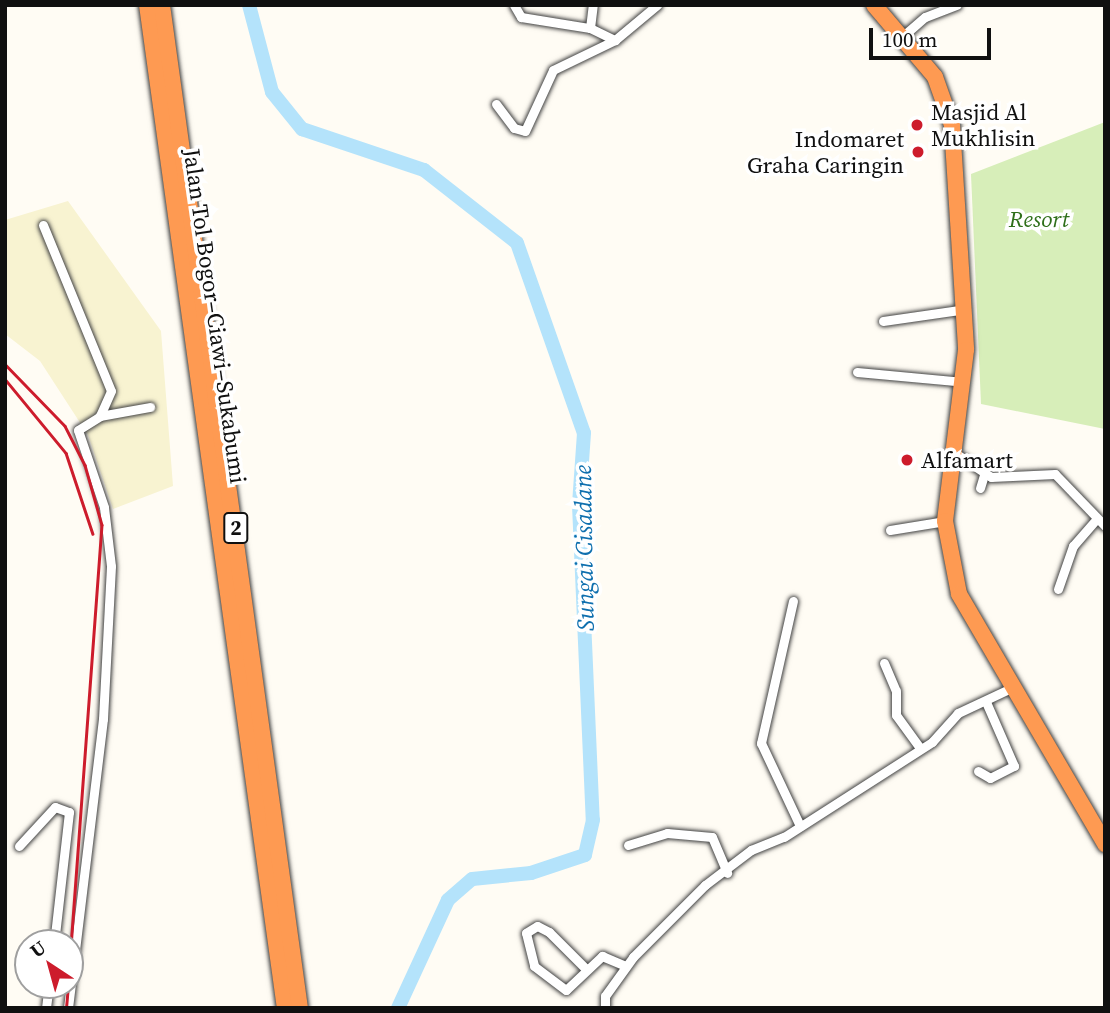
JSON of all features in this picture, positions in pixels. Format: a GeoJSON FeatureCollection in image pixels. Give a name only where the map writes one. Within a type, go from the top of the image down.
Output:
{"type":"FeatureCollection","features":[{"type":"Feature","properties":{"kind":"highway","name":"Jalan Tol Bogor–Ciawi–Sukabumi"},"geometry":{"type":"LineString","coordinates":[[147,5],[161,50],[300,1008]]}},
{"type":"Feature","properties":{"kind":"highway","name":"Jalan Tol Bogor–Ciawi–Sukabumi"},"geometry":{"type":"LineString","coordinates":[[163,5],[161,50],[285,1008]]}},
{"type":"Feature","properties":{"kind":"highway"},"geometry":{"type":"LineString","coordinates":[[874,5],[935,77],[948,108],[966,309],[964,382],[952,451],[945,521],[959,594],[1009,689],[1105,844]]}},
{"type":"Feature","properties":{"kind":"street"},"geometry":{"type":"LineString","coordinates":[[514,5],[521,17],[590,28],[615,40]]}},
{"type":"Feature","properties":{"kind":"street"},"geometry":{"type":"LineString","coordinates":[[590,28],[593,5]]}},
{"type":"Feature","properties":{"kind":"street"},"geometry":{"type":"LineString","coordinates":[[496,104],[525,131],[550,73],[615,40],[657,5]]}},
{"type":"Feature","properties":{"kind":"street"},"geometry":{"type":"LineString","coordinates":[[903,36],[925,17],[957,5]]}},
{"type":"Feature","properties":{"kind":"street"},"geometry":{"type":"LineString","coordinates":[[43,225],[111,391],[109,407],[78,435],[100,492],[111,566],[103,719],[68,1008]]}},
{"type":"Feature","properties":{"kind":"street"},"geometry":{"type":"LineString","coordinates":[[883,321],[966,309]]}},
{"type":"Feature","properties":{"kind":"street"},"geometry":{"type":"LineString","coordinates":[[857,372],[964,382]]}},
{"type":"Feature","properties":{"kind":"street"},"geometry":{"type":"LineString","coordinates":[[100,416],[150,407]]}},
{"type":"Feature","properties":{"kind":"street"},"geometry":{"type":"LineString","coordinates":[[952,451],[995,477],[1051,472],[1094,522],[1105,526]]}},
{"type":"Feature","properties":{"kind":"street"},"geometry":{"type":"LineString","coordinates":[[980,488],[985,472]]}},
{"type":"Feature","properties":{"kind":"street"},"geometry":{"type":"LineString","coordinates":[[890,530],[945,521]]}},
{"type":"Feature","properties":{"kind":"street"},"geometry":{"type":"LineString","coordinates":[[1058,589],[1073,546],[1094,522]]}},
{"type":"Feature","properties":{"kind":"street"},"geometry":{"type":"LineString","coordinates":[[793,601],[761,743],[800,826]]}},
{"type":"Feature","properties":{"kind":"street"},"geometry":{"type":"LineString","coordinates":[[884,663],[896,691],[896,715],[920,748]]}},
{"type":"Feature","properties":{"kind":"street"},"geometry":{"type":"LineString","coordinates":[[605,1008],[605,996],[626,966],[692,897],[727,873],[747,853],[800,826],[939,737],[953,716],[1009,689]]}},
{"type":"Feature","properties":{"kind":"street"},"geometry":{"type":"LineString","coordinates":[[978,772],[990,778],[1014,766],[986,702]]}},
{"type":"Feature","properties":{"kind":"street"},"geometry":{"type":"LineString","coordinates":[[19,846],[55,807],[69,812],[56,929]]}},
{"type":"Feature","properties":{"kind":"street"},"geometry":{"type":"LineString","coordinates":[[628,845],[667,833],[712,837],[727,873]]}},
{"type":"Feature","properties":{"kind":"street"},"geometry":{"type":"LineString","coordinates":[[586,970],[549,932],[537,926],[526,933],[529,958],[558,986],[572,987],[586,970],[608,955],[626,966]]}},
{"type":"Feature","properties":{"kind":"shaded area"},"geometry":{"type":"Polygon","coordinates":[[[68,201],[161,331],[173,486],[113,509],[88,435],[40,361],[5,334],[5,220],[68,201]]]}},
{"type":"Feature","properties":{"kind":"green space","name":"Resort"},"geometry":{"type":"Polygon","coordinates":[[[1105,122],[1105,429],[981,404],[971,174],[1105,122]]]}},
{"type":"Feature","properties":{"kind":"waterway","name":"Sungai Cisadane"},"geometry":{"type":"LineString","coordinates":[[249,5],[272,92],[302,129],[424,170],[517,243],[584,433],[579,505],[593,820],[585,855],[531,873],[472,879],[448,900],[398,1008]]}},
{"type":"Feature","properties":{"kind":"railway"},"geometry":{"type":"LineString","coordinates":[[5,364],[65,426],[85,465],[102,525],[72,929]]}},
{"type":"Feature","properties":{"kind":"railway"},"geometry":{"type":"LineString","coordinates":[[5,379],[66,453],[93,534]]}},
{"type":"Feature","properties":{"kind":"railway"},"geometry":{"type":"LineString","coordinates":[[66,1008],[67,999]]}},
{"type":"Feature","properties":{"kind":"place","name":"Masjid Al Mukhlisin"},"geometry":{"type":"Point","coordinates":[917,125]}},
{"type":"Feature","properties":{"kind":"place","name":"Indomaret Graha Caringin"},"geometry":{"type":"Point","coordinates":[918,152]}},
{"type":"Feature","properties":{"kind":"place","name":"Alfamart"},"geometry":{"type":"Point","coordinates":[907,460]}}]}
